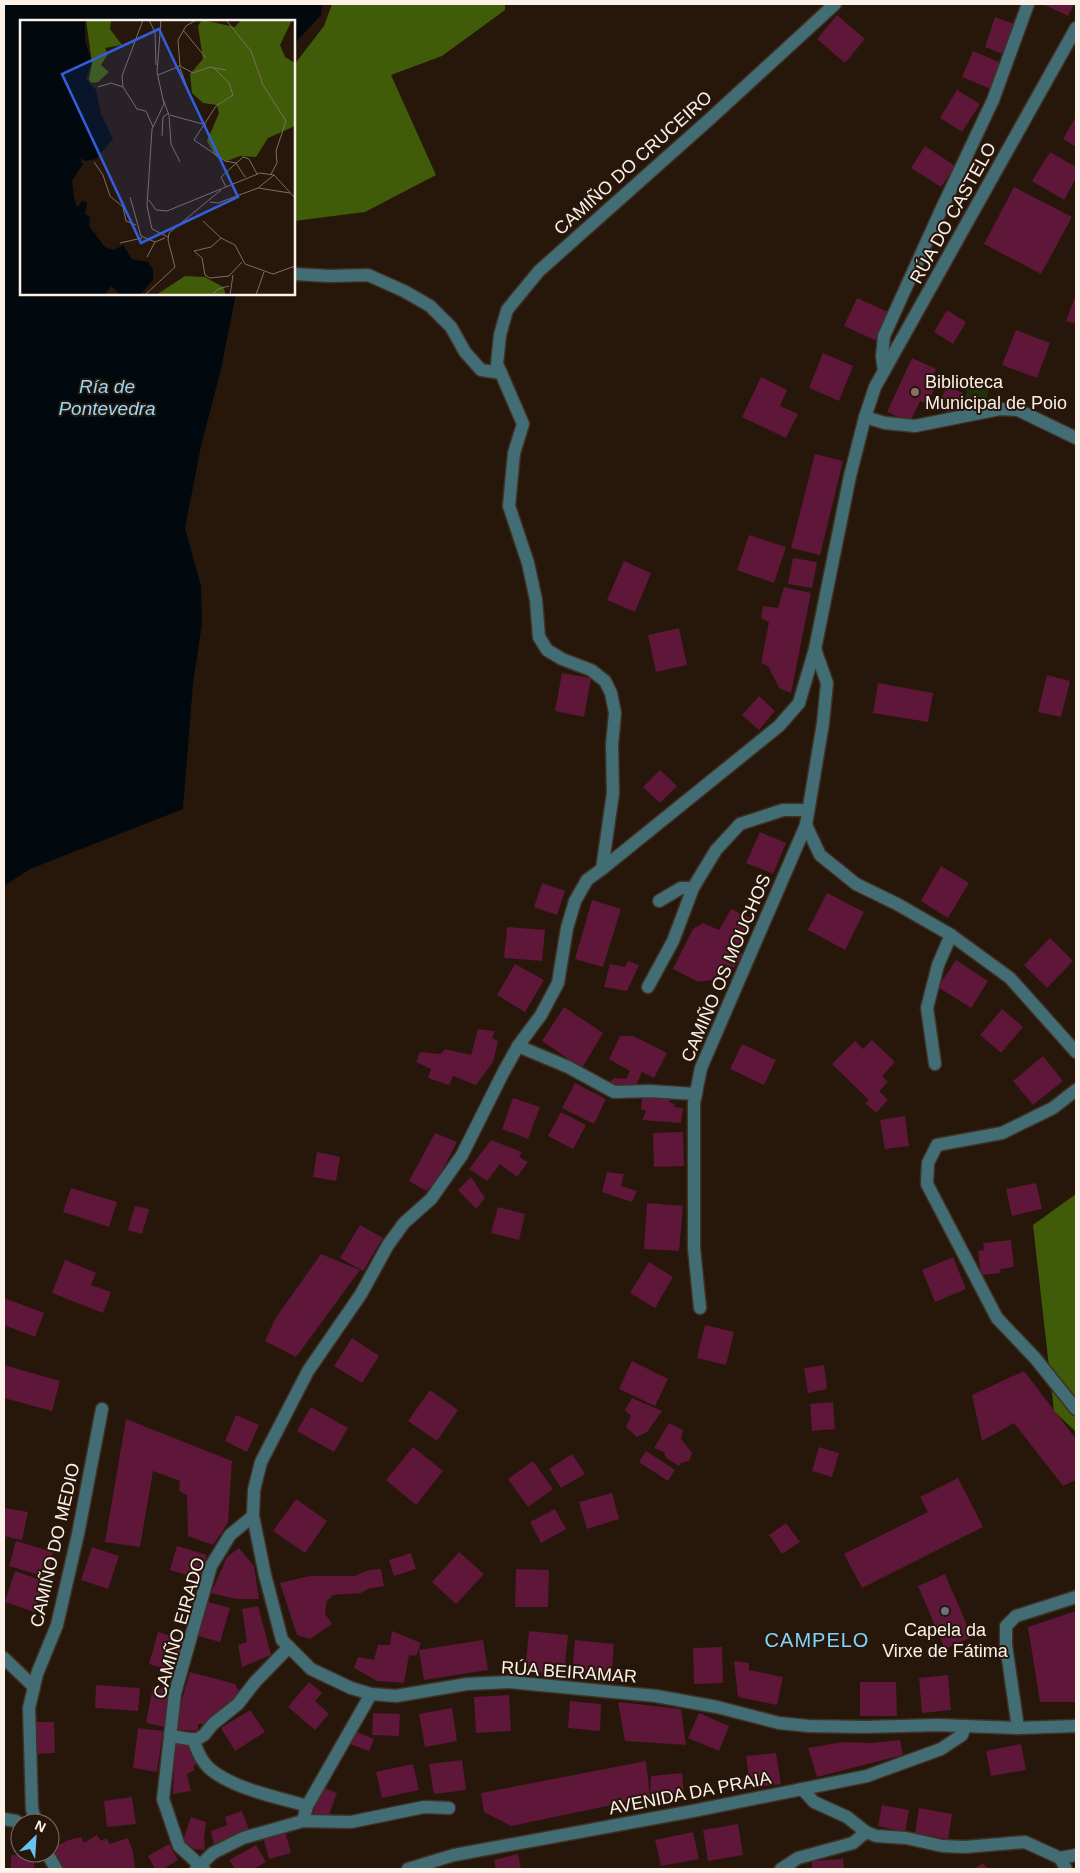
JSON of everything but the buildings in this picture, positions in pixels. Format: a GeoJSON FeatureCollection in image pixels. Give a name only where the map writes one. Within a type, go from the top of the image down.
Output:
{"type":"FeatureCollection","features":[{"type":"Feature","properties":{"kind":"street","name":"CAMIÑO DO CRUCEIRO"},"geometry":{"type":"LineString","coordinates":[[602,869],[612,793],[612,746],[615,713],[612,693],[605,681],[590,670],[562,659],[547,650],[539,637],[536,600],[528,563],[509,506],[514,453],[523,424],[498,364],[500,335],[507,310],[539,271],[835,4]]}},
{"type":"Feature","properties":{"kind":"street"},"geometry":{"type":"LineString","coordinates":[[884,371],[882,357],[884,336],[993,100],[1028,4]]}},
{"type":"Feature","properties":{"kind":"street","name":"RÚA DO CASTELO"},"geometry":{"type":"LineString","coordinates":[[602,869],[779,726],[799,703],[815,649],[850,476],[865,417],[875,387],[1076,28]]}},
{"type":"Feature","properties":{"kind":"street"},"geometry":{"type":"LineString","coordinates":[[295,274],[368,275],[404,291],[430,306],[451,326],[465,352],[481,370],[501,373]]}},
{"type":"Feature","properties":{"kind":"street"},"geometry":{"type":"LineString","coordinates":[[865,417],[885,423],[915,426],[991,410],[1018,410],[1076,438]]}},
{"type":"Feature","properties":{"kind":"street","name":"CAMIÑO OS MOUCHOS"},"geometry":{"type":"LineString","coordinates":[[700,1308],[694,1248],[694,1103],[701,1068],[806,825],[827,683],[815,649]]}},
{"type":"Feature","properties":{"kind":"street"},"geometry":{"type":"LineString","coordinates":[[648,987],[673,941],[693,888],[716,850],[740,824],[783,810],[808,810]]}},
{"type":"Feature","properties":{"kind":"street"},"geometry":{"type":"LineString","coordinates":[[806,825],[820,854],[856,884],[897,904],[951,935],[1010,978],[1076,1052]]}},
{"type":"Feature","properties":{"kind":"street","name":"RÚA BEIRAMAR"},"geometry":{"type":"LineString","coordinates":[[602,869],[587,880],[575,901],[566,928],[558,983],[541,1015],[518,1046],[462,1155],[431,1199],[404,1223],[388,1245],[361,1294],[308,1370],[261,1462],[254,1490],[253,1516],[282,1640],[311,1669],[351,1688],[371,1694],[396,1696],[467,1684],[509,1682],[656,1696],[717,1707],[786,1724],[865,1728],[946,1725],[1018,1728],[1076,1726]]}},
{"type":"Feature","properties":{"kind":"street"},"geometry":{"type":"LineString","coordinates":[[659,901],[681,888],[693,888]]}},
{"type":"Feature","properties":{"kind":"street"},"geometry":{"type":"LineString","coordinates":[[935,1064],[927,1008],[938,965],[951,935]]}},
{"type":"Feature","properties":{"kind":"street"},"geometry":{"type":"LineString","coordinates":[[518,1046],[568,1067],[614,1092],[648,1091],[696,1094]]}},
{"type":"Feature","properties":{"kind":"street"},"geometry":{"type":"LineString","coordinates":[[1076,1090],[1053,1108],[1002,1133],[937,1145],[928,1163],[927,1184],[997,1318],[1035,1358],[1076,1409]]}},
{"type":"Feature","properties":{"kind":"street","name":"CAMIÑO DO MEDIO"},"geometry":{"type":"LineString","coordinates":[[33,1813],[29,1708],[34,1687],[57,1625],[78,1534],[102,1409]]}},
{"type":"Feature","properties":{"kind":"street","name":"CAMIÑO EIRADO"},"geometry":{"type":"LineString","coordinates":[[200,1868],[179,1846],[163,1799],[175,1693],[211,1566],[230,1535],[253,1516]]}},
{"type":"Feature","properties":{"kind":"street"},"geometry":{"type":"LineString","coordinates":[[1018,1728],[1006,1645],[1006,1626],[1016,1616],[1076,1597]]}},
{"type":"Feature","properties":{"kind":"street"},"geometry":{"type":"LineString","coordinates":[[170,1736],[196,1740],[204,1735],[213,1724],[238,1704],[255,1682],[289,1646]]}},
{"type":"Feature","properties":{"kind":"street"},"geometry":{"type":"LineString","coordinates":[[4,1658],[34,1687]]}},
{"type":"Feature","properties":{"kind":"street"},"geometry":{"type":"LineString","coordinates":[[303,1821],[307,1806],[371,1694]]}},
{"type":"Feature","properties":{"kind":"street","name":"AVENIDA DA PRAIA"},"geometry":{"type":"LineString","coordinates":[[408,1869],[454,1855],[802,1790],[867,1776],[941,1749],[962,1736],[965,1726]]}},
{"type":"Feature","properties":{"kind":"street"},"geometry":{"type":"LineString","coordinates":[[193,1739],[199,1756],[209,1768],[230,1782],[307,1806]]}},
{"type":"Feature","properties":{"kind":"street"},"geometry":{"type":"LineString","coordinates":[[802,1790],[814,1802],[847,1817],[866,1832],[876,1836],[906,1838],[942,1846],[965,1847],[1025,1842],[1063,1864],[1076,1855]]}},
{"type":"Feature","properties":{"kind":"street"},"geometry":{"type":"LineString","coordinates":[[200,1868],[213,1853],[243,1838],[303,1821],[350,1822],[424,1807],[449,1808]]}},
{"type":"Feature","properties":{"kind":"street"},"geometry":{"type":"LineString","coordinates":[[781,1869],[798,1858],[853,1843],[866,1832]]}},
{"type":"Feature","properties":{"kind":"green space"},"geometry":{"type":"Polygon","coordinates":[[[332,4],[505,4],[505,10],[442,56],[391,75],[436,175],[365,212],[295,221],[295,64],[324,26],[332,4]]]}},
{"type":"Feature","properties":{"kind":"green space"},"geometry":{"type":"Polygon","coordinates":[[[968,386],[989,389],[984,410],[961,415],[968,386]]]}},
{"type":"Feature","properties":{"kind":"green space"},"geometry":{"type":"Polygon","coordinates":[[[1076,1194],[1076,1432],[1054,1411],[1033,1225],[1076,1194]]]}},
{"type":"Feature","properties":{"kind":"water","name":"Ría de Pontevedra"},"geometry":{"type":"Polygon","coordinates":[[[4,4],[322,4],[321,15],[295,43],[295,20],[20,20],[20,295],[236,295],[221,369],[201,446],[185,528],[201,586],[202,624],[193,683],[183,809],[30,869],[4,886],[4,4]]]}},
{"type":"Feature","properties":{"kind":"place","name":"Biblioteca Municipal de Poio"},"geometry":{"type":"Point","coordinates":[915,392]}},
{"type":"Feature","properties":{"kind":"place","name":"Capela da Virxe de Fátima"},"geometry":{"type":"Point","coordinates":[945,1611]}},
{"type":"Feature","properties":{"kind":"district","name":"CAMPELO"},"geometry":{"type":"Point","coordinates":[817,1640]}}]}
